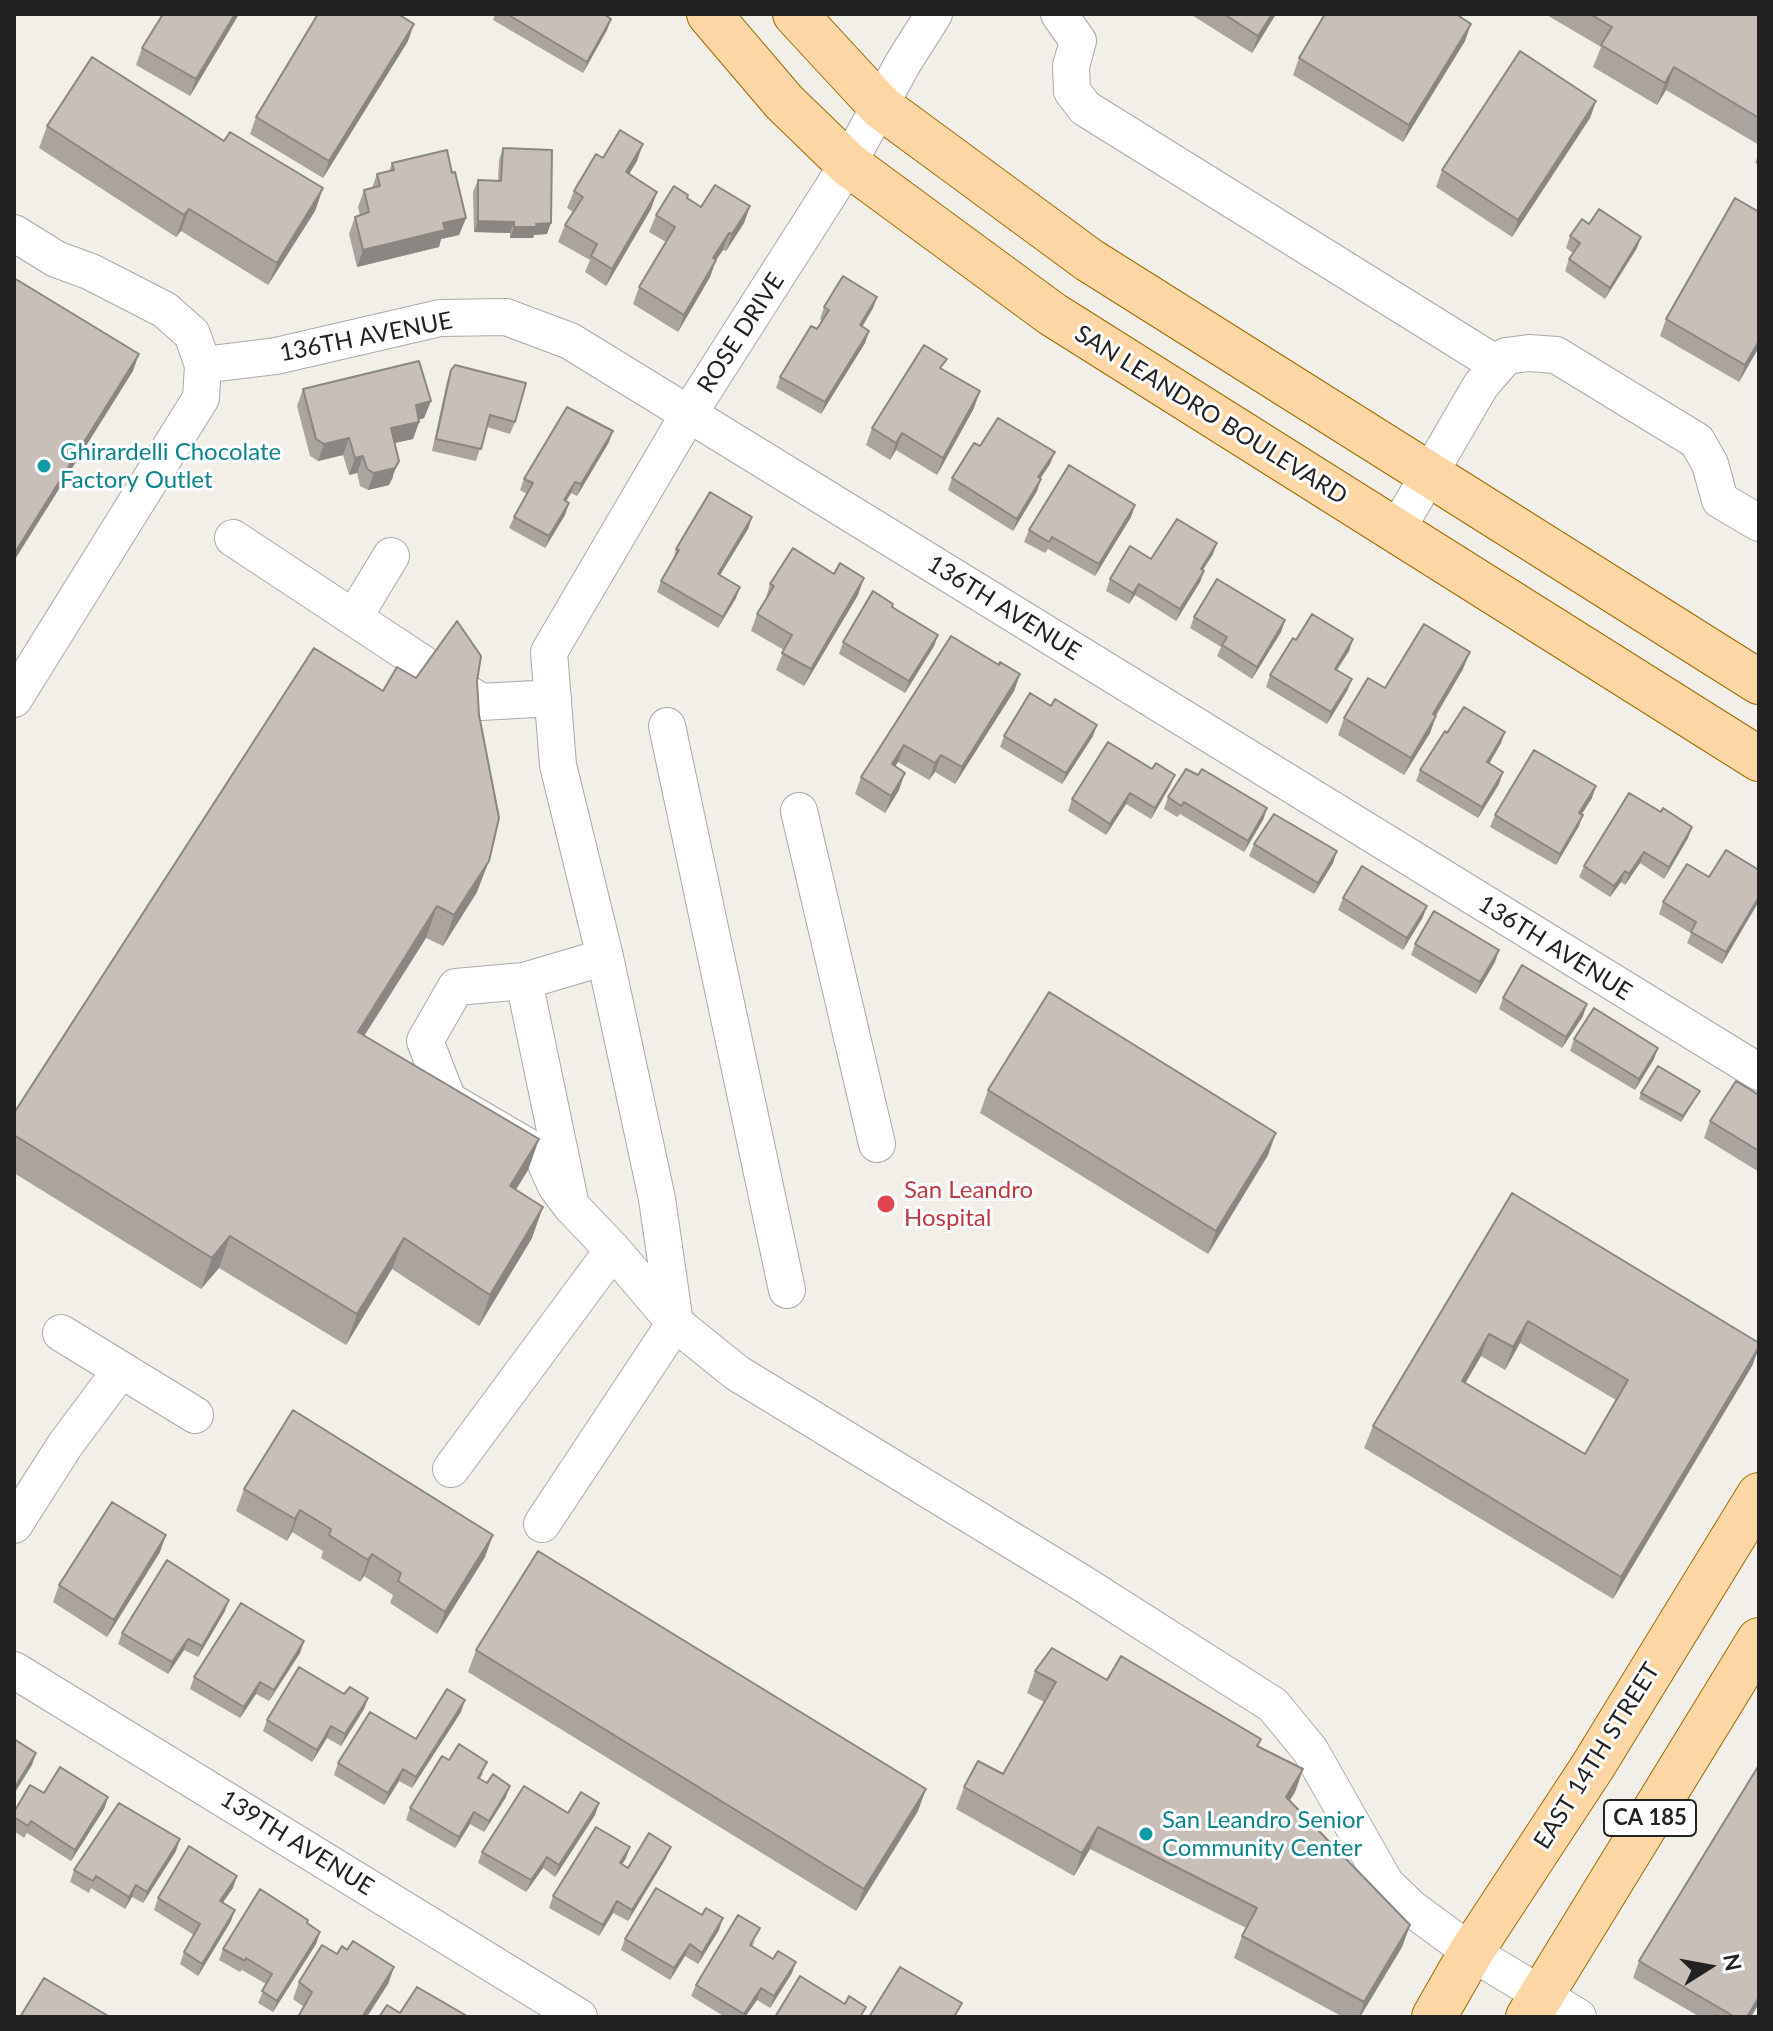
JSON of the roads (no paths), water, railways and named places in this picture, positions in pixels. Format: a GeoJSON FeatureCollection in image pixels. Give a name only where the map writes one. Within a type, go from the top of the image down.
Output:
{"type":"FeatureCollection","features":[{"type":"Feature","properties":{"kind":"main road","name":"SAN LEANDRO BOULEVARD"},"geometry":{"type":"LineString","coordinates":[[709,14],[784,102],[848,164],[1052,314],[1759,759]]}},
{"type":"Feature","properties":{"kind":"main road"},"geometry":{"type":"LineString","coordinates":[[795,14],[881,107],[1089,260],[1759,682]]}},
{"type":"Feature","properties":{"kind":"main road","name":"EAST 14TH STREET"},"geometry":{"type":"LineString","coordinates":[[1434,2017],[1471,1952],[1593,1766],[1759,1495]]}},
{"type":"Feature","properties":{"kind":"main road","name":"CA 185"},"geometry":{"type":"LineString","coordinates":[[1535,2006],[1759,1640]]}},
{"type":"Feature","properties":{"kind":"street","name":"ROSE DRIVE"},"geometry":{"type":"LineString","coordinates":[[553,698],[549,652],[688,415],[848,164],[903,63],[934,14]]}},
{"type":"Feature","properties":{"kind":"street"},"geometry":{"type":"LineString","coordinates":[[1059,14],[1078,41],[1071,66],[1072,91],[1085,108],[1498,365]]}},
{"type":"Feature","properties":{"kind":"street"},"geometry":{"type":"LineString","coordinates":[[14,233],[56,259],[91,272],[165,310],[192,334],[203,365],[201,398],[14,699]]}},
{"type":"Feature","properties":{"kind":"street","name":"136TH AVENUE"},"geometry":{"type":"LineString","coordinates":[[203,365],[276,356],[440,318],[506,317],[570,341],[1759,1072]]}},
{"type":"Feature","properties":{"kind":"street"},"geometry":{"type":"LineString","coordinates":[[1396,531],[1481,385],[1506,356],[1529,353],[1556,355],[1697,441],[1710,464],[1720,500],[1759,523]]}},
{"type":"Feature","properties":{"kind":"street"},"geometry":{"type":"LineString","coordinates":[[233,538],[481,702],[553,698],[558,765],[605,957],[657,1199],[675,1323],[542,1524]]}},
{"type":"Feature","properties":{"kind":"street"},"geometry":{"type":"LineString","coordinates":[[354,617],[391,556]]}},
{"type":"Feature","properties":{"kind":"street"},"geometry":{"type":"LineString","coordinates":[[667,726],[787,1290]]}},
{"type":"Feature","properties":{"kind":"street"},"geometry":{"type":"LineString","coordinates":[[799,811],[877,1144]]}},
{"type":"Feature","properties":{"kind":"street"},"geometry":{"type":"LineString","coordinates":[[605,957],[524,981],[456,987],[425,1041],[448,1100],[542,1155],[556,1186],[571,1206],[675,1323],[737,1373],[1085,1585],[1273,1705],[1310,1750],[1386,1884],[1411,1908],[1471,1952],[1535,2006],[1578,2017]]}},
{"type":"Feature","properties":{"kind":"street"},"geometry":{"type":"LineString","coordinates":[[524,981],[571,1206]]}},
{"type":"Feature","properties":{"kind":"street"},"geometry":{"type":"LineString","coordinates":[[451,1469],[613,1250]]}},
{"type":"Feature","properties":{"kind":"street"},"geometry":{"type":"LineString","coordinates":[[61,1333],[195,1415]]}},
{"type":"Feature","properties":{"kind":"street"},"geometry":{"type":"LineString","coordinates":[[14,1525],[121,1370]]}},
{"type":"Feature","properties":{"kind":"street","name":"139TH AVENUE"},"geometry":{"type":"LineString","coordinates":[[14,1670],[579,2017]]}},
{"type":"Feature","properties":{"kind":"place","name":"Ghirardelli Chocolate Factory Outlet"},"geometry":{"type":"Point","coordinates":[44,466]}},
{"type":"Feature","properties":{"kind":"place","name":"San Leandro Hospital"},"geometry":{"type":"Point","coordinates":[886,1204]}},
{"type":"Feature","properties":{"kind":"place","name":"San Leandro Senior Community Center"},"geometry":{"type":"Point","coordinates":[1146,1834]}}]}
